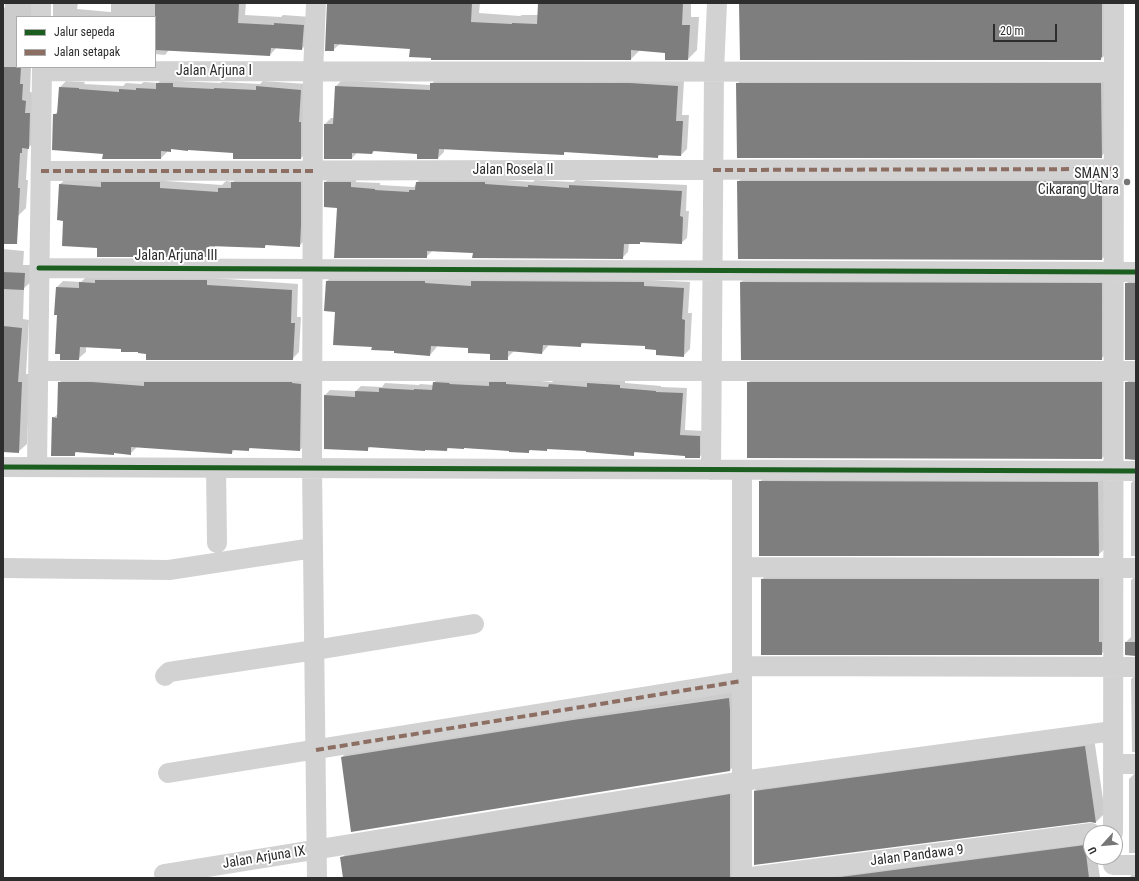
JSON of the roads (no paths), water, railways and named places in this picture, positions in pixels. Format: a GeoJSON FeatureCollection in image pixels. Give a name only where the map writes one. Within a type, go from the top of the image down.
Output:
{"type":"FeatureCollection","features":[{"type":"Feature","properties":{"kind":"street"},"geometry":{"type":"LineString","coordinates":[[41,3],[41,16]]}},
{"type":"Feature","properties":{"kind":"street"},"geometry":{"type":"LineString","coordinates":[[316,3],[313,72],[312,468],[317,878]]}},
{"type":"Feature","properties":{"kind":"street"},"geometry":{"type":"LineString","coordinates":[[711,470],[714,71],[716,3]]}},
{"type":"Feature","properties":{"kind":"street"},"geometry":{"type":"LineString","coordinates":[[1113,825],[1114,3]]}},
{"type":"Feature","properties":{"kind":"street"},"geometry":{"type":"LineString","coordinates":[[37,467],[42,69]]}},
{"type":"Feature","properties":{"kind":"street","name":"Jalan Arjuna I"},"geometry":{"type":"LineString","coordinates":[[42,69],[313,72],[1114,72]]}},
{"type":"Feature","properties":{"kind":"street","name":"Jalan Rosela II"},"geometry":{"type":"LineString","coordinates":[[41,171],[1114,169]]}},
{"type":"Feature","properties":{"kind":"street","name":"Jalan Arjuna III"},"geometry":{"type":"LineString","coordinates":[[39,268],[1136,272]]}},
{"type":"Feature","properties":{"kind":"street"},"geometry":{"type":"LineString","coordinates":[[38,371],[1136,371]]}},
{"type":"Feature","properties":{"kind":"street"},"geometry":{"type":"LineString","coordinates":[[3,467],[1136,471]]}},
{"type":"Feature","properties":{"kind":"street"},"geometry":{"type":"LineString","coordinates":[[216,468],[217,543]]}},
{"type":"Feature","properties":{"kind":"street"},"geometry":{"type":"LineString","coordinates":[[742,470],[742,878]]}},
{"type":"Feature","properties":{"kind":"street"},"geometry":{"type":"LineString","coordinates":[[3,568],[170,570],[313,548]]}},
{"type":"Feature","properties":{"kind":"street"},"geometry":{"type":"LineString","coordinates":[[742,567],[1136,568]]}},
{"type":"Feature","properties":{"kind":"street"},"geometry":{"type":"LineString","coordinates":[[165,676],[169,672],[474,624]]}},
{"type":"Feature","properties":{"kind":"street"},"geometry":{"type":"LineString","coordinates":[[168,773],[316,750],[742,673],[1136,667]]}},
{"type":"Feature","properties":{"kind":"street","name":"Jalan Arjuna IX"},"geometry":{"type":"LineString","coordinates":[[164,874],[742,781],[1114,731]]}},
{"type":"Feature","properties":{"kind":"street"},"geometry":{"type":"LineString","coordinates":[[1113,764],[1136,764]]}},
{"type":"Feature","properties":{"kind":"street","name":"Jalan Pandawa 9"},"geometry":{"type":"LineString","coordinates":[[742,878],[1083,834]]}},
{"type":"Feature","properties":{"kind":"street"},"geometry":{"type":"LineString","coordinates":[[1113,867],[1136,865]]}},
{"type":"Feature","properties":{"kind":"place","name":"SMAN 3 Cikarang Utara"},"geometry":{"type":"Point","coordinates":[1127,182]}}]}
